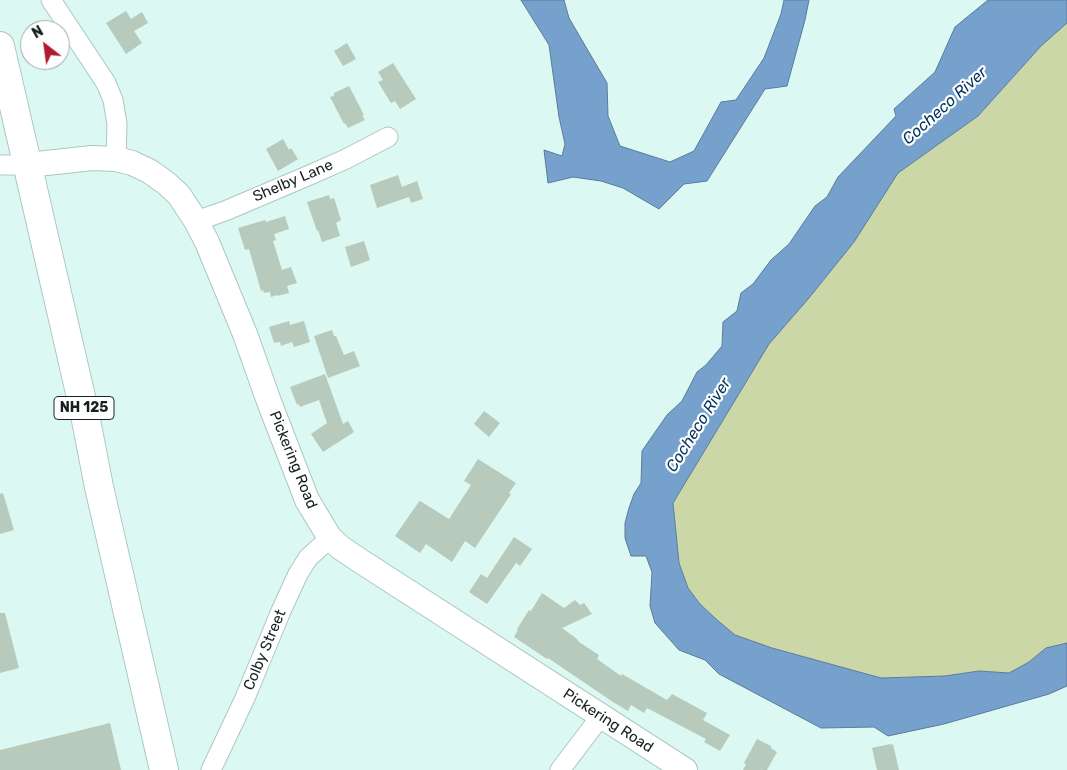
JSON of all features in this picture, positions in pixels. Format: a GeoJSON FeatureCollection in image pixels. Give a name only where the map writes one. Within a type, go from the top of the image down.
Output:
{"type":"FeatureCollection","features":[{"type":"Feature","properties":{"kind":"highway","name":"NH 125"},"geometry":{"type":"LineString","coordinates":[[0,46],[84,410],[99,487],[164,770]]}},
{"type":"Feature","properties":{"kind":"main road","name":"Pickering Road"},"geometry":{"type":"LineString","coordinates":[[28,165],[92,158],[116,159],[132,163],[149,171],[166,183],[178,195],[208,242],[294,468],[308,500],[330,538],[362,562],[685,770]]}},
{"type":"Feature","properties":{"kind":"street"},"geometry":{"type":"LineString","coordinates":[[51,0],[106,83],[113,100],[117,124],[116,159]]}},
{"type":"Feature","properties":{"kind":"street","name":"Shelby Lane"},"geometry":{"type":"LineString","coordinates":[[196,221],[329,166],[388,137]]}},
{"type":"Feature","properties":{"kind":"street"},"geometry":{"type":"LineString","coordinates":[[0,165],[28,165]]}},
{"type":"Feature","properties":{"kind":"street","name":"Colby Street"},"geometry":{"type":"LineString","coordinates":[[211,770],[245,698],[298,574],[308,558],[330,538]]}},
{"type":"Feature","properties":{"kind":"street"},"geometry":{"type":"LineString","coordinates":[[560,770],[601,716]]}},
{"type":"Feature","properties":{"kind":"green space"},"geometry":{"type":"Polygon","coordinates":[[[1067,23],[1067,643],[1046,648],[1029,662],[1009,673],[979,671],[945,676],[881,678],[772,648],[735,635],[700,604],[688,588],[679,563],[673,503],[769,344],[854,242],[898,173],[978,116],[1041,46],[1067,23]]]}},
{"type":"Feature","properties":{"kind":"water"},"geometry":{"type":"Polygon","coordinates":[[[521,0],[564,0],[569,18],[607,83],[608,116],[620,146],[670,162],[694,151],[721,102],[736,100],[764,58],[781,14],[784,0],[809,0],[787,86],[765,89],[707,181],[684,184],[659,209],[623,188],[601,181],[573,177],[548,183],[544,150],[562,156],[565,144],[559,117],[549,45],[521,0]]]}},
{"type":"Feature","properties":{"kind":"water","name":"Cocheco River"},"geometry":{"type":"Polygon","coordinates":[[[988,0],[1067,0],[1067,23],[1041,46],[978,116],[898,173],[854,242],[769,344],[673,503],[679,563],[688,588],[700,604],[716,619],[735,635],[772,648],[881,678],[945,676],[979,671],[1009,673],[1029,662],[1046,648],[1067,643],[1067,686],[1049,694],[944,724],[888,736],[874,727],[821,728],[719,674],[705,660],[679,650],[655,623],[650,606],[652,572],[646,556],[631,556],[625,538],[625,523],[634,494],[641,483],[642,451],[667,415],[682,401],[697,372],[706,365],[722,346],[723,322],[737,311],[741,293],[753,284],[771,260],[789,244],[815,206],[827,197],[838,177],[896,116],[894,109],[935,72],[955,27],[988,0]]]}},
{"type":"Feature","properties":{"kind":"building"},"geometry":{"type":"Polygon","coordinates":[[[126,11],[131,19],[142,12],[148,23],[134,31],[142,43],[126,54],[106,23],[126,11]]]}},
{"type":"Feature","properties":{"kind":"building"},"geometry":{"type":"Polygon","coordinates":[[[347,43],[356,59],[343,66],[334,51],[347,43]]]}},
{"type":"Feature","properties":{"kind":"building"},"geometry":{"type":"Polygon","coordinates":[[[393,63],[416,99],[400,109],[395,101],[391,103],[378,82],[383,80],[378,72],[393,63]]]}},
{"type":"Feature","properties":{"kind":"building"},"geometry":{"type":"Polygon","coordinates":[[[349,86],[365,120],[348,128],[330,97],[349,86]]]}},
{"type":"Feature","properties":{"kind":"building"},"geometry":{"type":"Polygon","coordinates":[[[283,139],[289,150],[291,148],[298,159],[278,171],[266,149],[283,139]]]}},
{"type":"Feature","properties":{"kind":"building"},"geometry":{"type":"Polygon","coordinates":[[[398,175],[402,187],[417,181],[423,199],[411,203],[409,197],[377,208],[370,185],[398,175]]]}},
{"type":"Feature","properties":{"kind":"building"},"geometry":{"type":"Polygon","coordinates":[[[329,195],[330,199],[334,198],[341,220],[336,223],[340,236],[322,242],[307,202],[329,195]]]}},
{"type":"Feature","properties":{"kind":"building"},"geometry":{"type":"Polygon","coordinates":[[[285,216],[289,229],[274,234],[276,240],[273,241],[282,270],[291,267],[297,283],[287,286],[289,293],[271,297],[270,292],[264,293],[263,290],[261,291],[249,249],[245,250],[238,228],[285,216]]]}},
{"type":"Feature","properties":{"kind":"building"},"geometry":{"type":"Polygon","coordinates":[[[364,241],[370,260],[351,267],[345,247],[364,241]]]}},
{"type":"Feature","properties":{"kind":"building"},"geometry":{"type":"Polygon","coordinates":[[[289,321],[290,325],[304,321],[310,342],[294,347],[292,342],[281,346],[280,342],[274,343],[269,327],[289,321]]]}},
{"type":"Feature","properties":{"kind":"building"},"geometry":{"type":"Polygon","coordinates":[[[332,330],[344,355],[354,351],[360,366],[328,378],[314,336],[332,330]]]}},
{"type":"Feature","properties":{"kind":"building"},"geometry":{"type":"Polygon","coordinates":[[[325,374],[343,424],[348,421],[354,432],[323,452],[311,434],[327,423],[319,400],[300,407],[299,404],[297,405],[290,387],[325,374]]]}},
{"type":"Feature","properties":{"kind":"building"},"geometry":{"type":"Polygon","coordinates":[[[484,411],[500,423],[489,437],[474,424],[484,411]]]}},
{"type":"Feature","properties":{"kind":"building"},"geometry":{"type":"Polygon","coordinates":[[[478,459],[516,483],[509,493],[511,494],[475,548],[465,541],[452,562],[426,544],[420,553],[395,536],[420,501],[449,519],[471,485],[464,481],[478,459]]]}},
{"type":"Feature","properties":{"kind":"building"},"geometry":{"type":"Polygon","coordinates":[[[3,493],[14,530],[0,534],[0,494],[3,493]]]}},
{"type":"Feature","properties":{"kind":"building"},"geometry":{"type":"Polygon","coordinates":[[[514,537],[532,549],[520,566],[516,563],[487,604],[469,592],[481,574],[487,578],[514,537]]]}},
{"type":"Feature","properties":{"kind":"building"},"geometry":{"type":"Polygon","coordinates":[[[542,593],[564,608],[575,600],[580,605],[584,603],[592,614],[562,628],[599,655],[597,659],[621,676],[622,674],[667,700],[672,694],[707,713],[703,720],[730,735],[720,751],[704,742],[706,739],[647,708],[644,713],[631,705],[628,711],[514,637],[529,610],[531,611],[542,593]]]}},
{"type":"Feature","properties":{"kind":"building"},"geometry":{"type":"Polygon","coordinates":[[[0,613],[5,613],[19,668],[0,673],[0,613]]]}},
{"type":"Feature","properties":{"kind":"building"},"geometry":{"type":"Polygon","coordinates":[[[110,723],[121,770],[0,770],[0,750],[110,723]]]}},
{"type":"Feature","properties":{"kind":"building"},"geometry":{"type":"Polygon","coordinates":[[[757,739],[771,746],[777,752],[767,770],[743,770],[746,764],[744,763],[757,739]]]}},
{"type":"Feature","properties":{"kind":"building"},"geometry":{"type":"Polygon","coordinates":[[[893,744],[899,770],[877,770],[872,748],[893,744]]]}}]}
